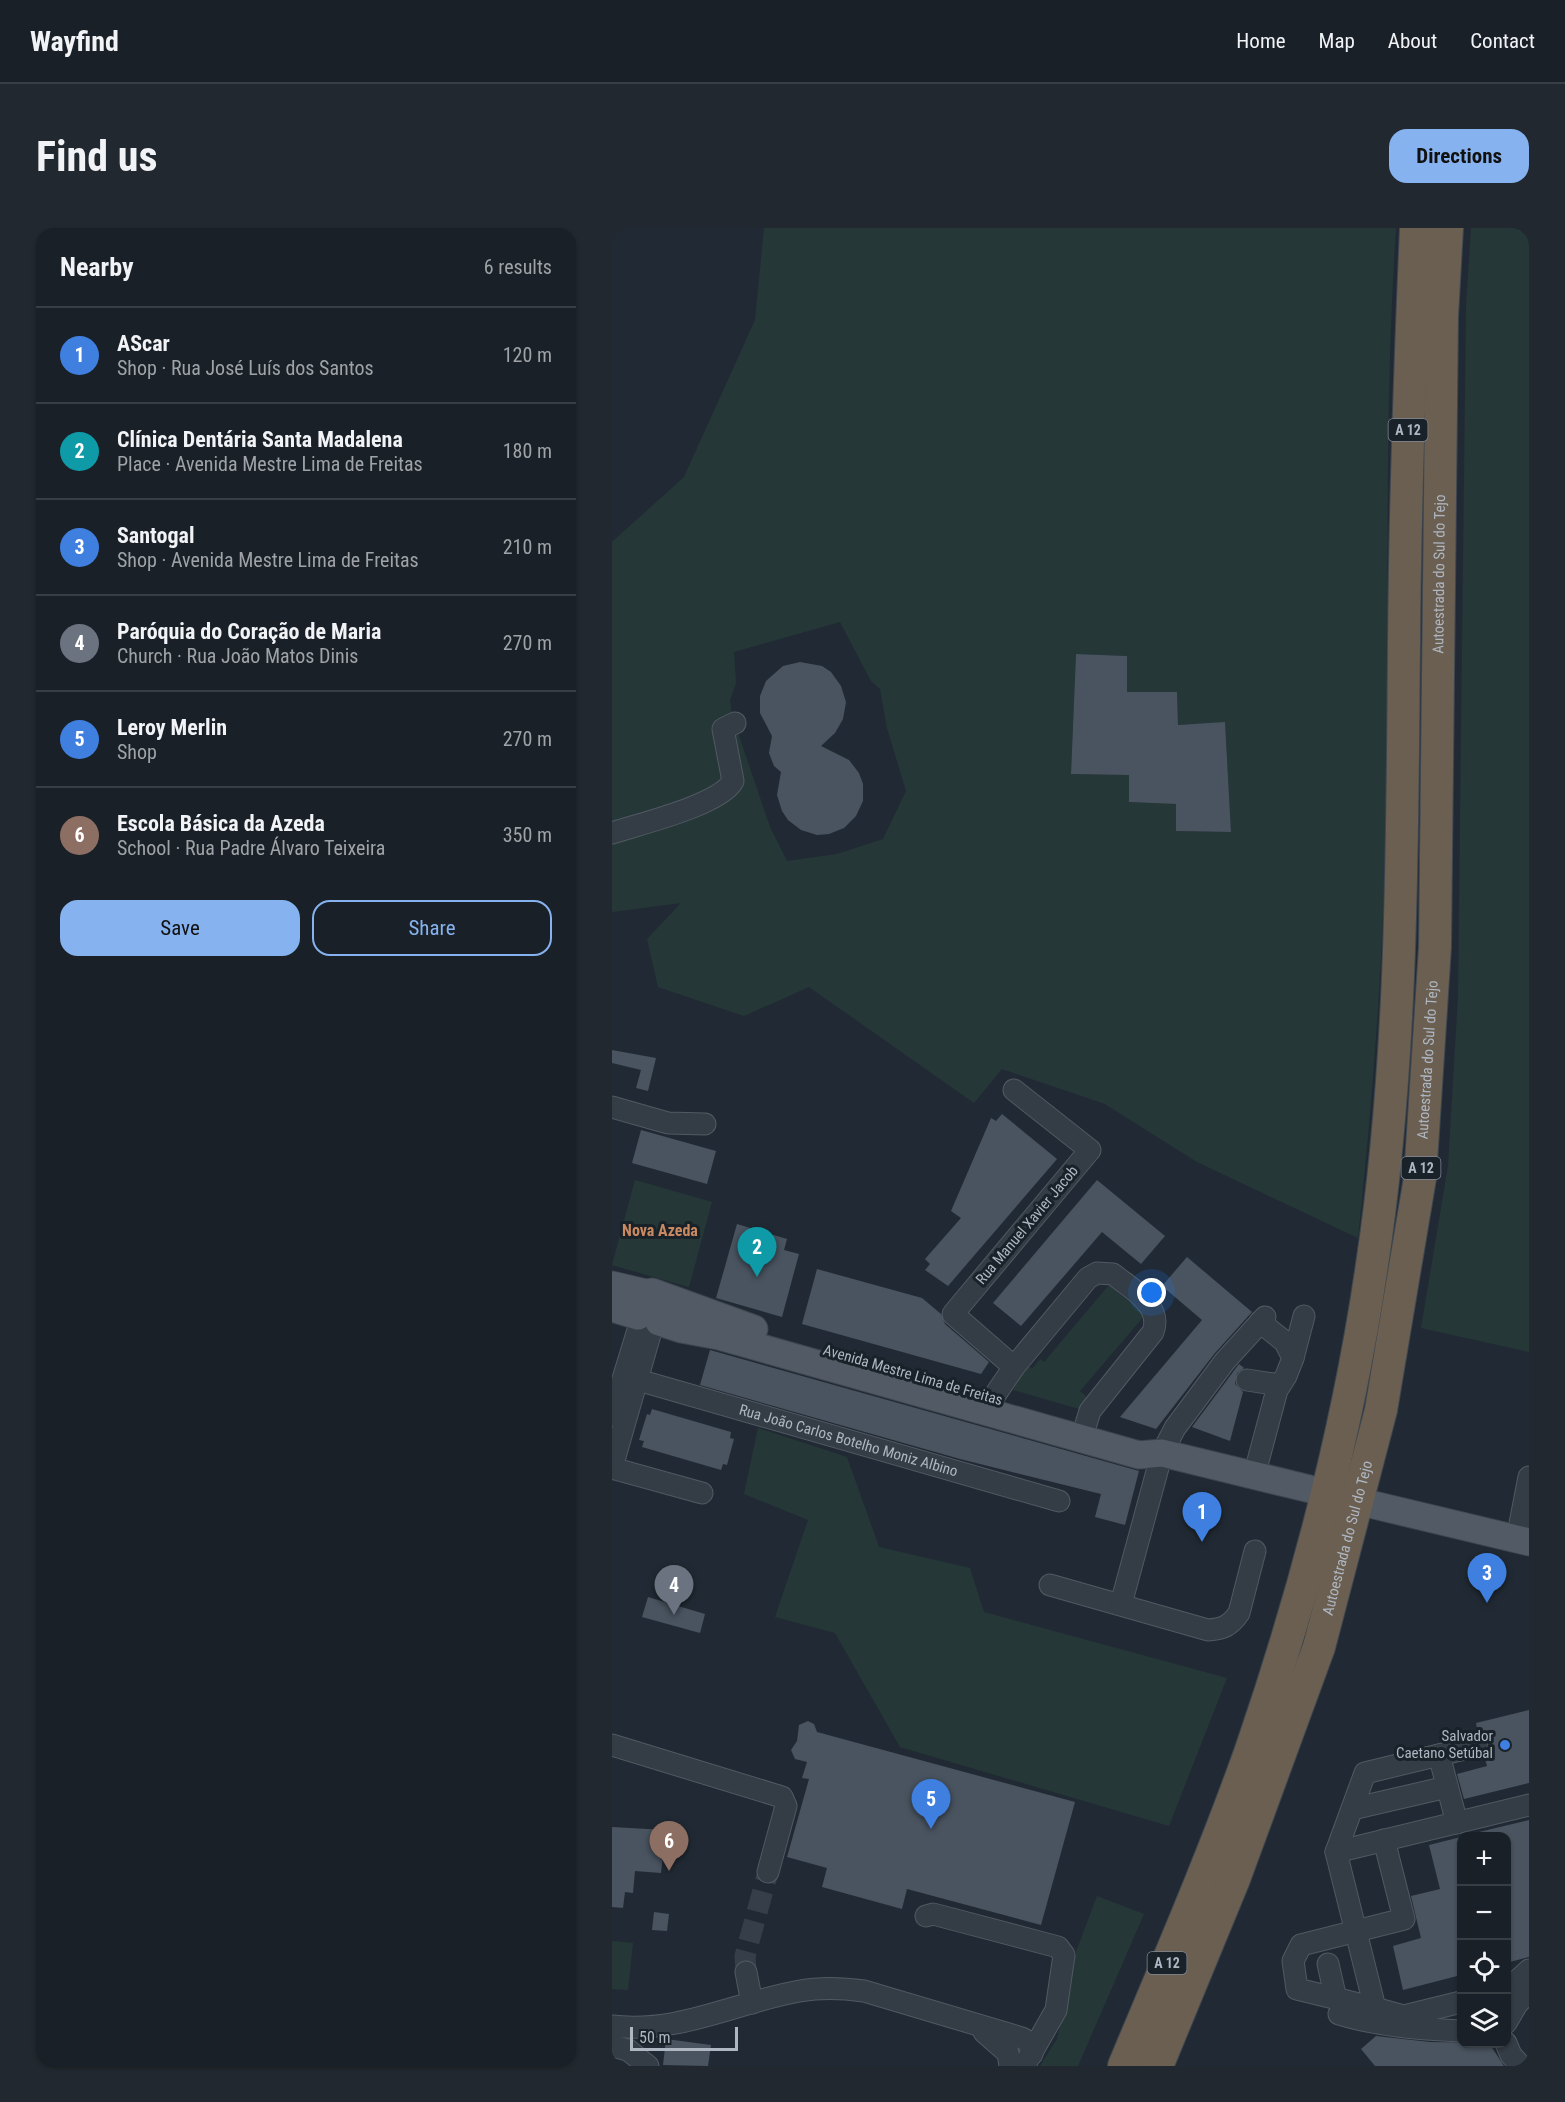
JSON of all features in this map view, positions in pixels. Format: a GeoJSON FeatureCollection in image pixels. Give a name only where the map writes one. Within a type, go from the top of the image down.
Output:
{"type":"FeatureCollection","features":[{"type":"Feature","properties":{"kind":"highway","name":"A 12"},"geometry":{"type":"LineString","coordinates":[[1124,2066],[1205,1870],[1279,1667],[1332,1470],[1368,1293],[1389,1128],[1400,971],[1405,552],[1416,228]]}},
{"type":"Feature","properties":{"kind":"highway","name":"Autoestrada do Sul do Tejo"},"geometry":{"type":"LineString","coordinates":[[1157,2066],[1234,1879],[1319,1647],[1382,1410],[1420,1178],[1435,946],[1442,316],[1446,228]]}},
{"type":"Feature","properties":{"kind":"main road","name":"Avenida Mestre Lima de Freitas"},"geometry":{"type":"LineString","coordinates":[[612,1285],[650,1312],[681,1329],[719,1336],[1139,1455],[1162,1453],[1310,1489]]}},
{"type":"Feature","properties":{"kind":"main road","name":"Avenida Mestre Lima de Freitas"},"geometry":{"type":"LineString","coordinates":[[612,1308],[650,1312],[783,1338],[993,1398],[1091,1414],[1145,1441],[1162,1453]]}},
{"type":"Feature","properties":{"kind":"main road"},"geometry":{"type":"LineString","coordinates":[[1374,1505],[1523,1540]]}},
{"type":"Feature","properties":{"kind":"street"},"geometry":{"type":"LineString","coordinates":[[612,833],[697,806],[730,787],[733,781],[723,729],[735,723]]}},
{"type":"Feature","properties":{"kind":"street","name":"Rua Manuel Xavier Jacob"},"geometry":{"type":"LineString","coordinates":[[1014,1090],[1090,1150],[953,1314],[1014,1367]]}},
{"type":"Feature","properties":{"kind":"street"},"geometry":{"type":"LineString","coordinates":[[612,1107],[668,1123],[705,1124]]}},
{"type":"Feature","properties":{"kind":"street"},"geometry":{"type":"LineString","coordinates":[[993,1398],[1014,1367],[1088,1278],[1097,1272],[1113,1274],[1153,1307],[1157,1323],[1154,1332],[1091,1414]]}},
{"type":"Feature","properties":{"kind":"street"},"geometry":{"type":"LineString","coordinates":[[650,1312],[638,1380],[612,1467],[702,1492]]}},
{"type":"Feature","properties":{"kind":"street"},"geometry":{"type":"LineString","coordinates":[[612,1415],[615,1390],[650,1312]]}},
{"type":"Feature","properties":{"kind":"street"},"geometry":{"type":"LineString","coordinates":[[1254,1476],[1280,1385],[1293,1358],[1304,1316]]}},
{"type":"Feature","properties":{"kind":"street"},"geometry":{"type":"LineString","coordinates":[[1121,1604],[1162,1453],[1175,1428],[1225,1361],[1263,1320],[1285,1342],[1293,1358]]}},
{"type":"Feature","properties":{"kind":"street","name":"Rua João Carlos Botelho Moniz Albino"},"geometry":{"type":"LineString","coordinates":[[638,1380],[1059,1502]]}},
{"type":"Feature","properties":{"kind":"street"},"geometry":{"type":"LineString","coordinates":[[1246,1380],[1280,1385]]}},
{"type":"Feature","properties":{"kind":"street"},"geometry":{"type":"LineString","coordinates":[[1523,1540],[1529,1477]]}},
{"type":"Feature","properties":{"kind":"street"},"geometry":{"type":"LineString","coordinates":[[1050,1586],[1208,1630],[1223,1629],[1239,1613],[1255,1551]]}},
{"type":"Feature","properties":{"kind":"street"},"geometry":{"type":"LineString","coordinates":[[612,1745],[770,1791],[782,1797],[786,1806],[768,1872]]}},
{"type":"Feature","properties":{"kind":"street"},"geometry":{"type":"LineString","coordinates":[[1375,2008],[1336,1852],[1365,1773],[1477,1746]]}},
{"type":"Feature","properties":{"kind":"street"},"geometry":{"type":"LineString","coordinates":[[1439,1755],[1457,1823]]}},
{"type":"Feature","properties":{"kind":"street"},"geometry":{"type":"LineString","coordinates":[[1352,1809],[1447,1787]]}},
{"type":"Feature","properties":{"kind":"street"},"geometry":{"type":"LineString","coordinates":[[1336,1852],[1529,1805]]}},
{"type":"Feature","properties":{"kind":"street"},"geometry":{"type":"LineString","coordinates":[[1384,1840],[1404,1919],[1301,1946],[1293,1961],[1298,1989],[1337,2006],[1357,2020],[1419,2029],[1457,2031]]}},
{"type":"Feature","properties":{"kind":"street"},"geometry":{"type":"LineString","coordinates":[[612,2026],[663,2026],[705,2018],[800,1991],[839,1988],[864,1991],[974,2024],[1019,2054],[1049,2025],[1056,2010],[1064,1955],[1058,1947],[933,1914],[926,1916]]}},
{"type":"Feature","properties":{"kind":"street"},"geometry":{"type":"LineString","coordinates":[[1328,1964],[1337,2006]]}},
{"type":"Feature","properties":{"kind":"street"},"geometry":{"type":"LineString","coordinates":[[1511,1986],[1529,1970]]}},
{"type":"Feature","properties":{"kind":"street"},"geometry":{"type":"LineString","coordinates":[[746,1972],[752,2003]]}},
{"type":"Feature","properties":{"kind":"street"},"geometry":{"type":"LineString","coordinates":[[1511,2014],[1517,2004],[1529,1992]]}},
{"type":"Feature","properties":{"kind":"street"},"geometry":{"type":"LineString","coordinates":[[1337,2006],[1375,2008],[1404,2016],[1457,2003]]}},
{"type":"Feature","properties":{"kind":"street"},"geometry":{"type":"LineString","coordinates":[[620,2048],[648,2066]]}},
{"type":"Feature","properties":{"kind":"street"},"geometry":{"type":"LineString","coordinates":[[1508,2048],[1521,2066]]}},
{"type":"Feature","properties":{"kind":"green space"},"geometry":{"type":"Polygon","coordinates":[[[764,228],[1396,228],[1390,374],[1385,865],[1373,1078],[1358,1238],[1197,1162],[1105,1104],[1002,1069],[974,1103],[809,987],[744,1016],[658,987],[647,939],[681,903],[612,912],[612,542],[684,477],[755,320],[764,228]],[[840,622],[734,652],[736,683],[730,700],[732,715],[770,827],[787,861],[837,854],[883,839],[906,791],[887,728],[880,689],[871,681],[840,622]],[[1076,654],[1071,774],[1129,775],[1129,802],[1176,804],[1177,831],[1231,832],[1225,723],[1178,725],[1177,692],[1127,692],[1127,656],[1076,654]]]}},
{"type":"Feature","properties":{"kind":"green space"},"geometry":{"type":"Polygon","coordinates":[[[1471,228],[1529,228],[1529,1352],[1421,1328],[1448,1166],[1458,997],[1466,307],[1471,228]]]}},
{"type":"Feature","properties":{"kind":"green space"},"geometry":{"type":"Polygon","coordinates":[[[635,1180],[712,1202],[689,1287],[612,1265],[635,1180]]]}},
{"type":"Feature","properties":{"kind":"green space"},"geometry":{"type":"Polygon","coordinates":[[[1109,1285],[1145,1315],[1080,1391],[1088,1398],[1079,1409],[1013,1390],[1027,1365],[1032,1369],[1040,1359],[1044,1362],[1109,1285]]]}},
{"type":"Feature","properties":{"kind":"green space"},"geometry":{"type":"Polygon","coordinates":[[[758,1428],[847,1457],[879,1547],[970,1568],[984,1612],[1227,1678],[1169,1826],[900,1747],[835,1633],[775,1617],[808,1520],[744,1494],[758,1428]]]}},
{"type":"Feature","properties":{"kind":"green space"},"geometry":{"type":"Polygon","coordinates":[[[1097,1896],[1144,1914],[1078,2066],[1040,2066],[1057,2039],[1076,1952],[1097,1896]]]}},
{"type":"Feature","properties":{"kind":"green space"},"geometry":{"type":"Polygon","coordinates":[[[612,1941],[633,1943],[628,1990],[612,1989],[612,1941]]]}},
{"type":"Feature","properties":{"kind":"building"},"geometry":{"type":"Polygon","coordinates":[[[1076,654],[1127,656],[1127,692],[1177,692],[1178,725],[1225,722],[1231,832],[1176,831],[1176,804],[1129,802],[1129,775],[1071,774],[1076,654]]]}},
{"type":"Feature","properties":{"kind":"building"},"geometry":{"type":"Polygon","coordinates":[[[800,662],[822,666],[831,672],[841,686],[846,702],[843,719],[835,733],[821,746],[849,760],[859,773],[863,784],[863,801],[856,816],[844,828],[829,834],[817,835],[801,830],[788,820],[782,811],[777,795],[781,772],[774,766],[769,753],[772,736],[760,713],[760,696],[766,681],[783,666],[800,662]]]}},
{"type":"Feature","properties":{"kind":"building"},"geometry":{"type":"Polygon","coordinates":[[[612,1050],[656,1058],[648,1091],[636,1088],[641,1070],[612,1063],[612,1050]]]}},
{"type":"Feature","properties":{"kind":"building"},"geometry":{"type":"Polygon","coordinates":[[[1002,1114],[1057,1159],[948,1286],[925,1270],[930,1264],[925,1259],[961,1218],[951,1211],[991,1118],[996,1121],[1002,1114]]]}},
{"type":"Feature","properties":{"kind":"building"},"geometry":{"type":"Polygon","coordinates":[[[641,1130],[716,1151],[707,1184],[632,1163],[641,1130]]]}},
{"type":"Feature","properties":{"kind":"building"},"geometry":{"type":"Polygon","coordinates":[[[1097,1180],[1165,1236],[1141,1264],[1102,1232],[1021,1326],[993,1303],[1097,1180]]]}},
{"type":"Feature","properties":{"kind":"building"},"geometry":{"type":"Polygon","coordinates":[[[737,1224],[787,1239],[784,1250],[799,1254],[782,1317],[716,1298],[737,1224]]]}},
{"type":"Feature","properties":{"kind":"building"},"geometry":{"type":"Polygon","coordinates":[[[1187,1257],[1252,1312],[1215,1353],[1156,1429],[1120,1417],[1202,1320],[1162,1286],[1187,1257]]]}},
{"type":"Feature","properties":{"kind":"building"},"geometry":{"type":"Polygon","coordinates":[[[817,1269],[922,1298],[941,1314],[945,1324],[989,1362],[981,1374],[802,1324],[817,1269]]]}},
{"type":"Feature","properties":{"kind":"building"},"geometry":{"type":"Polygon","coordinates":[[[710,1350],[1139,1471],[1125,1525],[1095,1517],[1101,1494],[960,1459],[700,1385],[710,1350]]]}},
{"type":"Feature","properties":{"kind":"building"},"geometry":{"type":"Polygon","coordinates":[[[1239,1364],[1244,1368],[1237,1373],[1235,1384],[1243,1392],[1230,1441],[1192,1427],[1239,1364]]]}},
{"type":"Feature","properties":{"kind":"building"},"geometry":{"type":"Polygon","coordinates":[[[652,1409],[731,1432],[730,1438],[734,1439],[727,1465],[723,1464],[721,1470],[642,1447],[644,1441],[639,1440],[647,1414],[650,1415],[652,1409]]]}},
{"type":"Feature","properties":{"kind":"building"},"geometry":{"type":"Polygon","coordinates":[[[648,1597],[705,1614],[700,1633],[642,1617],[648,1597]]]}},
{"type":"Feature","properties":{"kind":"building","name":"Salvador Caetano Setúbal"},"geometry":{"type":"Polygon","coordinates":[[[1529,1710],[1529,1783],[1464,1799],[1457,1774],[1487,1766],[1484,1756],[1489,1749],[1489,1743],[1486,1737],[1478,1734],[1476,1723],[1529,1710]]]}},
{"type":"Feature","properties":{"kind":"building"},"geometry":{"type":"Polygon","coordinates":[[[808,1721],[814,1724],[817,1732],[1075,1802],[1041,1925],[907,1889],[902,1909],[822,1887],[827,1868],[787,1857],[809,1779],[802,1778],[807,1762],[795,1759],[791,1750],[797,1741],[799,1725],[808,1721]]]}},
{"type":"Feature","properties":{"kind":"building"},"geometry":{"type":"Polygon","coordinates":[[[1529,1820],[1529,1957],[1511,1962],[1511,1832],[1479,1832],[1529,1820]]]}},
{"type":"Feature","properties":{"kind":"building"},"geometry":{"type":"Polygon","coordinates":[[[612,1827],[666,1830],[661,1873],[635,1871],[633,1893],[625,1892],[623,1908],[612,1907],[612,1827]]]}},
{"type":"Feature","properties":{"kind":"building"},"geometry":{"type":"Polygon","coordinates":[[[1457,1838],[1457,1976],[1403,1990],[1393,1946],[1421,1938],[1411,1896],[1440,1889],[1429,1845],[1457,1838]]]}},
{"type":"Feature","properties":{"kind":"building"},"geometry":{"type":"Polygon","coordinates":[[[654,1912],[669,1914],[667,1931],[652,1930],[654,1912]]]}},
{"type":"Feature","properties":{"kind":"building"},"geometry":{"type":"Polygon","coordinates":[[[1376,2036],[1457,2042],[1457,2048],[1492,2048],[1504,2066],[1375,2066],[1361,2049],[1376,2036]]]}},
{"type":"Feature","properties":{"kind":"building"},"geometry":{"type":"Polygon","coordinates":[[[666,2039],[711,2045],[708,2066],[663,2065],[666,2039]]]}},
{"type":"Feature","properties":{"kind":"tunnel"},"geometry":{"type":"LineString","coordinates":[[746,1972],[745,1956],[768,1872]]}},
{"type":"Feature","properties":{"kind":"place","name":"Clínica Dentária Santa Madalena"},"geometry":{"type":"Point","coordinates":[757,1277]}},
{"type":"Feature","properties":{"kind":"place","name":"AScar"},"geometry":{"type":"Point","coordinates":[1202,1542]}},
{"type":"Feature","properties":{"kind":"place","name":"Santogal"},"geometry":{"type":"Point","coordinates":[1487,1603]}},
{"type":"Feature","properties":{"kind":"place","name":"Paróquia do Coração de Maria"},"geometry":{"type":"Point","coordinates":[674,1615]}},
{"type":"Feature","properties":{"kind":"place","name":"Salvador Caetano Setúbal"},"geometry":{"type":"Point","coordinates":[1505,1745]}},
{"type":"Feature","properties":{"kind":"place","name":"Leroy Merlin"},"geometry":{"type":"Point","coordinates":[931,1829]}},
{"type":"Feature","properties":{"kind":"place","name":"Escola Básica da Azeda"},"geometry":{"type":"Point","coordinates":[669,1871]}},
{"type":"Feature","properties":{"kind":"district","name":"Nova Azeda"},"geometry":{"type":"Point","coordinates":[660,1230]}}]}
